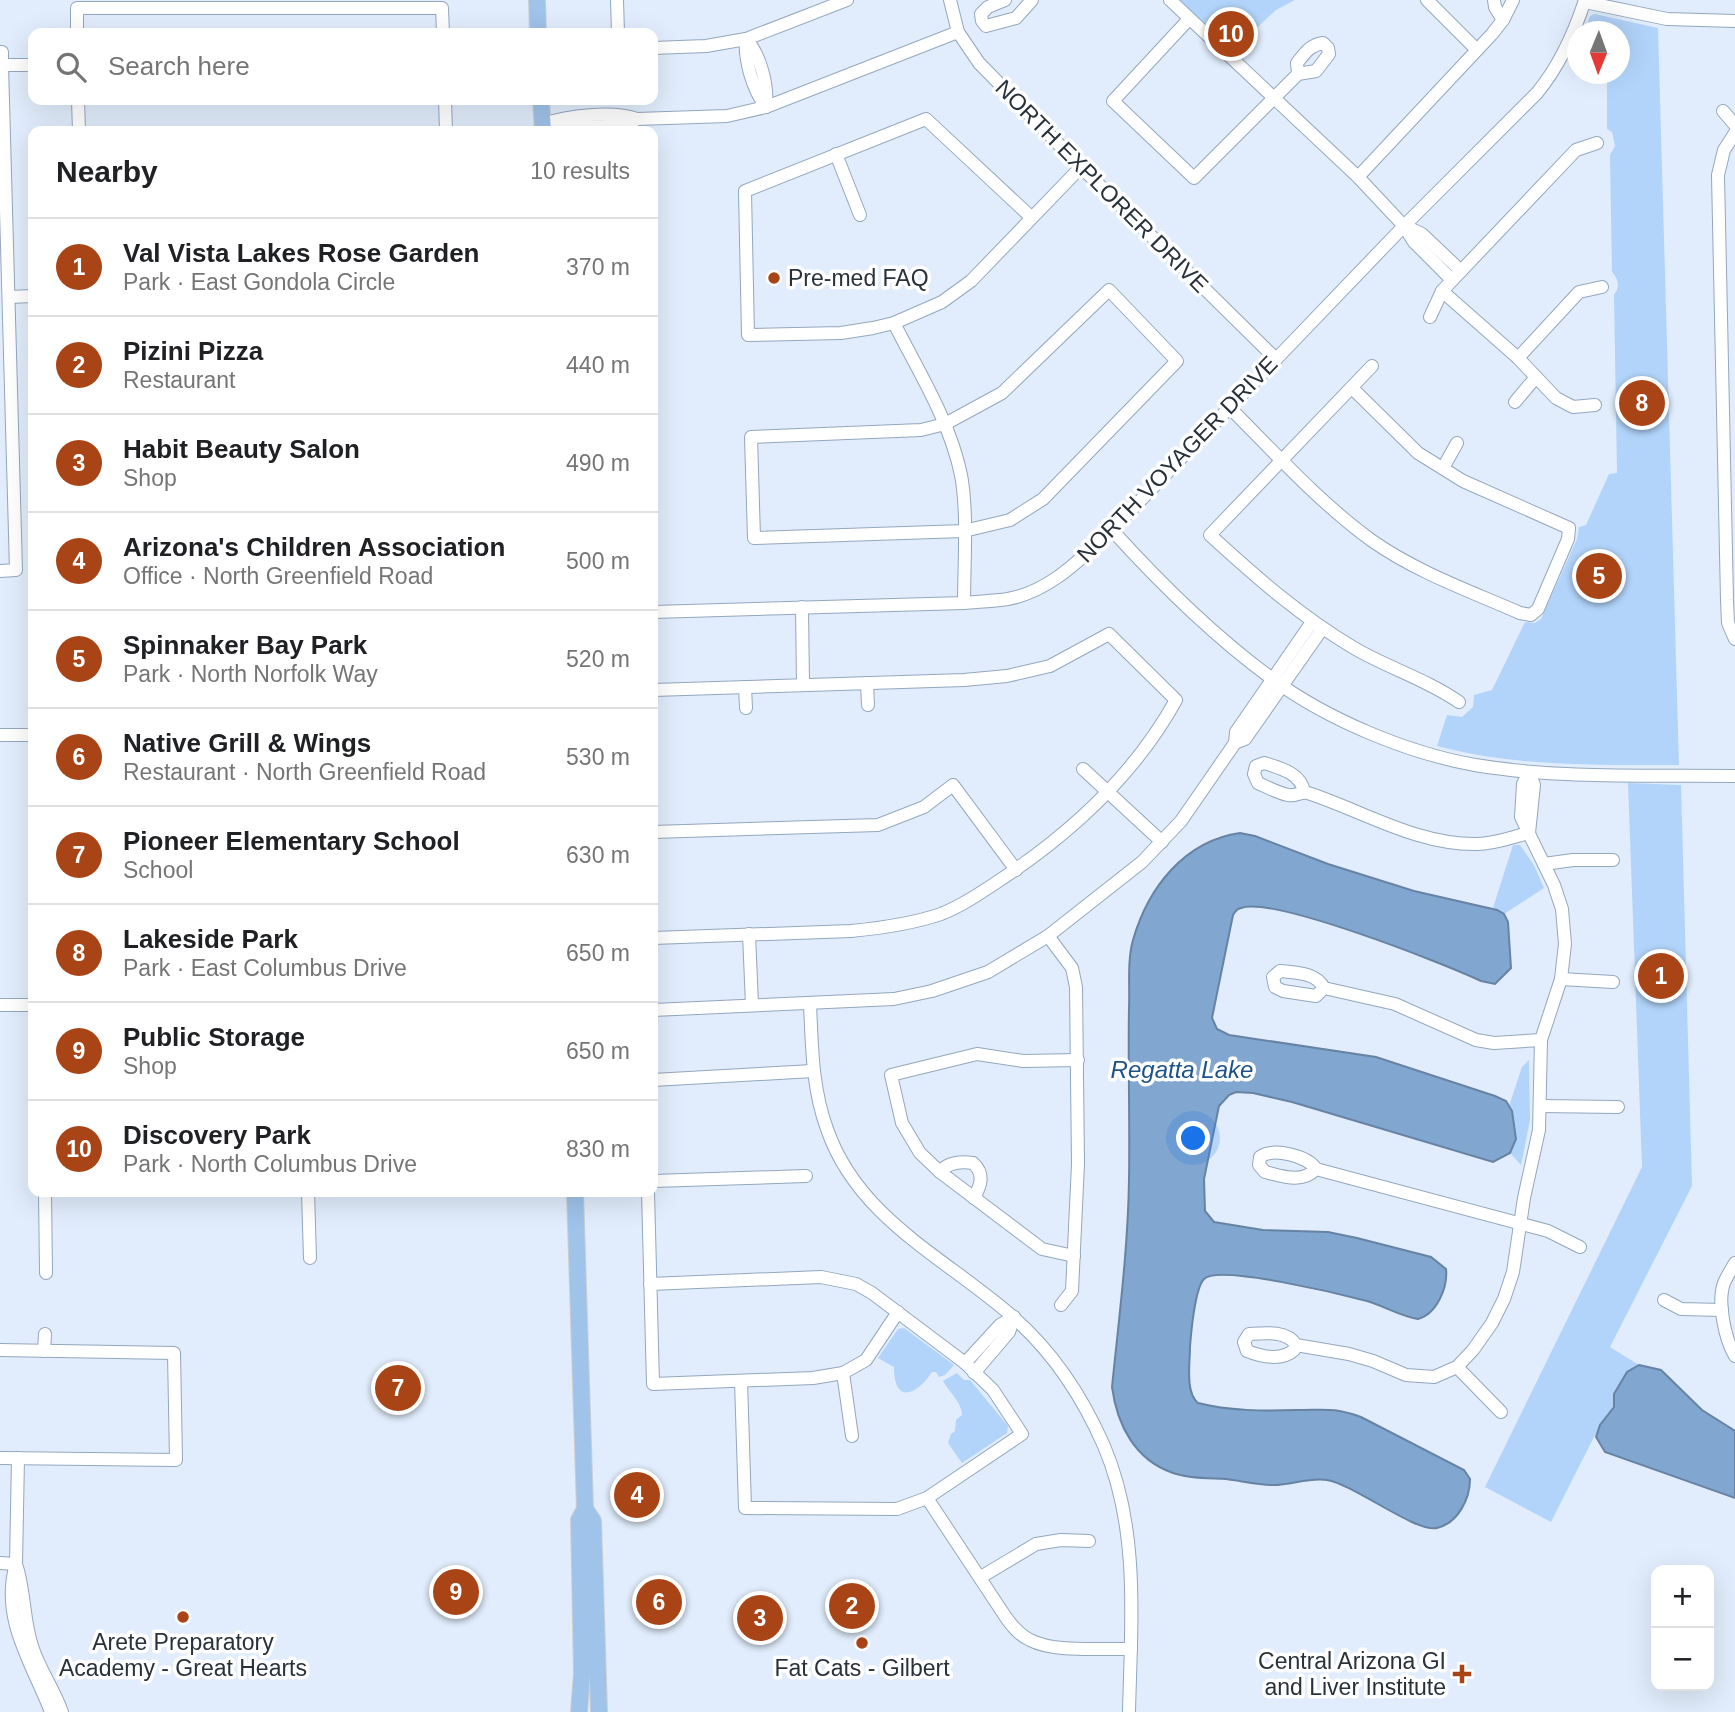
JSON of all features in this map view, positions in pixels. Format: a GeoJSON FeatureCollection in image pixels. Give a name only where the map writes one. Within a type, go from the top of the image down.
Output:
{"type":"FeatureCollection","features":[{"type":"Feature","properties":{"kind":"main road"},"geometry":{"type":"LineString","coordinates":[[537,0],[538,28]]}},
{"type":"Feature","properties":{"kind":"main road"},"geometry":{"type":"LineString","coordinates":[[541,105],[542,126]]}},
{"type":"Feature","properties":{"kind":"main road"},"geometry":{"type":"LineString","coordinates":[[575,1197],[585,1509],[579,1520],[587,1575],[589,1648],[599,1712]]}},
{"type":"Feature","properties":{"kind":"main road"},"geometry":{"type":"LineString","coordinates":[[579,1712],[589,1648]]}},
{"type":"Feature","properties":{"kind":"street"},"geometry":{"type":"LineString","coordinates":[[617,0],[618,28]]}},
{"type":"Feature","properties":{"kind":"street"},"geometry":{"type":"LineString","coordinates":[[658,48],[706,46],[746,39],[847,0]]}},
{"type":"Feature","properties":{"kind":"street","name":"NORTH EXPLORER DRIVE"},"geometry":{"type":"LineString","coordinates":[[950,0],[958,32],[979,63],[1276,359]]}},
{"type":"Feature","properties":{"kind":"street"},"geometry":{"type":"LineString","coordinates":[[1005,0],[981,13],[986,26],[1016,18],[1024,11],[1029,1]]}},
{"type":"Feature","properties":{"kind":"street"},"geometry":{"type":"LineString","coordinates":[[1170,0],[1358,177],[1405,226],[1422,234],[1456,276]]}},
{"type":"Feature","properties":{"kind":"street"},"geometry":{"type":"LineString","coordinates":[[1427,0],[1477,50]]}},
{"type":"Feature","properties":{"kind":"street"},"geometry":{"type":"LineString","coordinates":[[1494,0],[1503,20]]}},
{"type":"Feature","properties":{"kind":"street"},"geometry":{"type":"LineString","coordinates":[[1358,177],[1477,50],[1503,20],[1513,0]]}},
{"type":"Feature","properties":{"kind":"street"},"geometry":{"type":"LineString","coordinates":[[1585,1],[1667,19],[1735,21]]}},
{"type":"Feature","properties":{"kind":"street","name":"NORTH VOYAGER DRIVE"},"geometry":{"type":"LineString","coordinates":[[658,612],[964,603],[1010,598],[1040,588],[1063,574],[1111,530],[1549,78],[1567,48],[1585,1]]}},
{"type":"Feature","properties":{"kind":"street"},"geometry":{"type":"LineString","coordinates":[[77,28],[77,8],[442,8],[443,28]]}},
{"type":"Feature","properties":{"kind":"street"},"geometry":{"type":"LineString","coordinates":[[1189,19],[1113,102],[1194,178],[1298,74]]}},
{"type":"Feature","properties":{"kind":"street"},"geometry":{"type":"LineString","coordinates":[[607,126],[629,125],[637,119],[727,116],[766,107],[958,32]]}},
{"type":"Feature","properties":{"kind":"street"},"geometry":{"type":"LineString","coordinates":[[746,39],[745,50],[758,97],[766,107]]}},
{"type":"Feature","properties":{"kind":"street"},"geometry":{"type":"LineString","coordinates":[[0,571],[16,570],[6,401],[9,297],[3,223],[1,59],[28,64]]}},
{"type":"Feature","properties":{"kind":"street"},"geometry":{"type":"LineString","coordinates":[[78,105],[79,126]]}},
{"type":"Feature","properties":{"kind":"street"},"geometry":{"type":"LineString","coordinates":[[445,105],[446,126]]}},
{"type":"Feature","properties":{"kind":"street"},"geometry":{"type":"LineString","coordinates":[[1723,111],[1735,125]]}},
{"type":"Feature","properties":{"kind":"street"},"geometry":{"type":"LineString","coordinates":[[1032,218],[926,119],[745,191],[748,335],[841,333],[894,323],[942,302],[971,281],[1032,218],[1081,167]]}},
{"type":"Feature","properties":{"kind":"street"},"geometry":{"type":"LineString","coordinates":[[1735,133],[1724,150],[1718,176],[1720,326],[1731,513],[1728,623],[1735,639]]}},
{"type":"Feature","properties":{"kind":"street"},"geometry":{"type":"LineString","coordinates":[[1430,317],[1442,291],[1576,150],[1597,143]]}},
{"type":"Feature","properties":{"kind":"street"},"geometry":{"type":"LineString","coordinates":[[836,154],[860,215]]}},
{"type":"Feature","properties":{"kind":"street"},"geometry":{"type":"LineString","coordinates":[[1518,358],[1579,292],[1602,286]]}},
{"type":"Feature","properties":{"kind":"street"},"geometry":{"type":"LineString","coordinates":[[1109,290],[1177,360],[1043,499],[1010,520],[964,531],[754,538],[751,437],[921,430],[945,424],[1002,393],[1109,290]]}},
{"type":"Feature","properties":{"kind":"street"},"geometry":{"type":"LineString","coordinates":[[1442,291],[1518,358],[1556,398],[1573,407],[1595,405]]}},
{"type":"Feature","properties":{"kind":"street"},"geometry":{"type":"LineString","coordinates":[[9,297],[28,296]]}},
{"type":"Feature","properties":{"kind":"street"},"geometry":{"type":"LineString","coordinates":[[894,323],[945,424],[961,475],[964,603]]}},
{"type":"Feature","properties":{"kind":"street"},"geometry":{"type":"LineString","coordinates":[[1720,326],[1735,325]]}},
{"type":"Feature","properties":{"kind":"street"},"geometry":{"type":"LineString","coordinates":[[1372,366],[1210,535],[1274,594],[1317,625],[1357,650],[1438,687],[1459,702]]}},
{"type":"Feature","properties":{"kind":"street"},"geometry":{"type":"LineString","coordinates":[[1515,402],[1536,377]]}},
{"type":"Feature","properties":{"kind":"street"},"geometry":{"type":"LineString","coordinates":[[1230,408],[1326,504],[1372,540],[1410,564],[1520,613],[1531,615],[1538,609],[1568,539],[1569,528],[1463,481],[1418,453],[1352,388]]}},
{"type":"Feature","properties":{"kind":"street"},"geometry":{"type":"LineString","coordinates":[[1443,468],[1457,443]]}},
{"type":"Feature","properties":{"kind":"street"},"geometry":{"type":"LineString","coordinates":[[1111,530],[1212,629],[1277,683],[1347,722],[1395,742],[1472,764],[1530,772],[1735,776]]}},
{"type":"Feature","properties":{"kind":"street"},"geometry":{"type":"LineString","coordinates":[[802,607],[803,685]]}},
{"type":"Feature","properties":{"kind":"street"},"geometry":{"type":"LineString","coordinates":[[658,1008],[894,999],[932,991],[988,972],[1048,936],[1126,876],[1162,842],[1181,821],[1235,743],[1236,732],[1277,683],[1317,625]]}},
{"type":"Feature","properties":{"kind":"street"},"geometry":{"type":"LineString","coordinates":[[658,690],[964,680],[1007,676],[1050,666],[1109,634],[1176,700],[1153,738],[1109,791],[1082,818],[1016,870],[943,913],[915,921],[851,930],[658,938]]}},
{"type":"Feature","properties":{"kind":"street"},"geometry":{"type":"LineString","coordinates":[[867,683],[868,705]]}},
{"type":"Feature","properties":{"kind":"street"},"geometry":{"type":"LineString","coordinates":[[745,687],[746,708]]}},
{"type":"Feature","properties":{"kind":"street"},"geometry":{"type":"LineString","coordinates":[[0,735],[28,735]]}},
{"type":"Feature","properties":{"kind":"street"},"geometry":{"type":"LineString","coordinates":[[1083,769],[1162,842]]}},
{"type":"Feature","properties":{"kind":"street"},"geometry":{"type":"LineString","coordinates":[[1296,1345],[1349,1354],[1417,1377],[1434,1377],[1457,1367],[1473,1350],[1492,1323],[1504,1299],[1513,1272],[1524,1198],[1539,1130],[1538,1076],[1541,1040],[1562,979],[1565,944],[1562,909],[1521,817],[1522,784],[1530,772]]}},
{"type":"Feature","properties":{"kind":"street"},"geometry":{"type":"LineString","coordinates":[[658,832],[878,825],[924,807],[953,785],[1016,870]]}},
{"type":"Feature","properties":{"kind":"street"},"geometry":{"type":"LineString","coordinates":[[1304,792],[1373,820],[1454,842],[1478,845],[1529,833]]}},
{"type":"Feature","properties":{"kind":"street"},"geometry":{"type":"LineString","coordinates":[[1544,864],[1573,860],[1612,860]]}},
{"type":"Feature","properties":{"kind":"street"},"geometry":{"type":"LineString","coordinates":[[749,934],[752,1006]]}},
{"type":"Feature","properties":{"kind":"street"},"geometry":{"type":"LineString","coordinates":[[1048,936],[1067,958],[1075,978],[1078,1164],[1072,1291],[1061,1306]]}},
{"type":"Feature","properties":{"kind":"street"},"geometry":{"type":"LineString","coordinates":[[1562,979],[1612,982]]}},
{"type":"Feature","properties":{"kind":"street"},"geometry":{"type":"LineString","coordinates":[[1324,988],[1395,1004],[1476,1040],[1494,1044],[1541,1040]]}},
{"type":"Feature","properties":{"kind":"street"},"geometry":{"type":"LineString","coordinates":[[810,1004],[813,1071],[818,1100],[827,1130],[847,1170],[866,1196],[898,1230],[1013,1317],[1039,1342],[1063,1372],[1087,1411],[1111,1463],[1130,1553],[1129,1712]]}},
{"type":"Feature","properties":{"kind":"street"},"geometry":{"type":"LineString","coordinates":[[0,1005],[28,1005]]}},
{"type":"Feature","properties":{"kind":"street"},"geometry":{"type":"LineString","coordinates":[[1074,1256],[1042,1249],[940,1172],[920,1153],[902,1123],[891,1075],[977,1054],[1023,1061],[1077,1059]]}},
{"type":"Feature","properties":{"kind":"street"},"geometry":{"type":"LineString","coordinates":[[658,1080],[813,1071]]}},
{"type":"Feature","properties":{"kind":"street"},"geometry":{"type":"LineString","coordinates":[[1540,1106],[1618,1107]]}},
{"type":"Feature","properties":{"kind":"street"},"geometry":{"type":"LineString","coordinates":[[940,1172],[953,1163],[973,1163],[979,1168],[982,1177],[974,1198]]}},
{"type":"Feature","properties":{"kind":"street"},"geometry":{"type":"LineString","coordinates":[[1316,1169],[1548,1231],[1580,1247]]}},
{"type":"Feature","properties":{"kind":"street"},"geometry":{"type":"LineString","coordinates":[[658,1181],[806,1176]]}},
{"type":"Feature","properties":{"kind":"street"},"geometry":{"type":"LineString","coordinates":[[44,1197],[46,1273]]}},
{"type":"Feature","properties":{"kind":"street"},"geometry":{"type":"LineString","coordinates":[[308,1197],[310,1258]]}},
{"type":"Feature","properties":{"kind":"street"},"geometry":{"type":"LineString","coordinates":[[648,1197],[653,1384],[813,1378],[842,1373],[866,1360],[898,1312]]}},
{"type":"Feature","properties":{"kind":"street"},"geometry":{"type":"LineString","coordinates":[[1735,1263],[1723,1285],[1727,1342],[1735,1356]]}},
{"type":"Feature","properties":{"kind":"street"},"geometry":{"type":"LineString","coordinates":[[650,1284],[821,1277],[856,1284],[898,1312],[969,1368],[993,1390],[1022,1434],[927,1497],[897,1509],[745,1508],[741,1381]]}},
{"type":"Feature","properties":{"kind":"street"},"geometry":{"type":"LineString","coordinates":[[1664,1300],[1681,1309],[1723,1310]]}},
{"type":"Feature","properties":{"kind":"street"},"geometry":{"type":"LineString","coordinates":[[969,1368],[1000,1325],[1013,1317]]}},
{"type":"Feature","properties":{"kind":"street"},"geometry":{"type":"LineString","coordinates":[[44,1351],[45,1334]]}},
{"type":"Feature","properties":{"kind":"street"},"geometry":{"type":"LineString","coordinates":[[0,1350],[174,1353],[176,1460],[0,1458]]}},
{"type":"Feature","properties":{"kind":"street"},"geometry":{"type":"LineString","coordinates":[[1457,1367],[1501,1412]]}},
{"type":"Feature","properties":{"kind":"street"},"geometry":{"type":"LineString","coordinates":[[842,1373],[852,1436]]}},
{"type":"Feature","properties":{"kind":"street"},"geometry":{"type":"LineString","coordinates":[[18,1458],[16,1564],[11,1580],[13,1617],[23,1651],[51,1712]]}},
{"type":"Feature","properties":{"kind":"street"},"geometry":{"type":"LineString","coordinates":[[927,1497],[1012,1625],[1030,1640],[1056,1647],[1131,1649]]}},
{"type":"Feature","properties":{"kind":"street"},"geometry":{"type":"LineString","coordinates":[[981,1577],[1036,1544],[1061,1540],[1089,1541]]}},
{"type":"Feature","properties":{"kind":"street"},"geometry":{"type":"LineString","coordinates":[[0,1563],[16,1564]]}},
{"type":"Feature","properties":{"kind":"street"},"geometry":{"type":"LineString","coordinates":[[16,1564],[22,1580],[24,1615],[32,1647],[62,1712]]}},
{"type":"Feature","properties":{"kind":"shaded area"},"geometry":{"type":"Polygon","coordinates":[[[1175,0],[1295,0],[1276,10],[1232,51],[1175,0]]]}},
{"type":"Feature","properties":{"kind":"shaded area"},"geometry":{"type":"Polygon","coordinates":[[[1595,14],[1626,21],[1588,21],[1590,16],[1595,14]]]}},
{"type":"Feature","properties":{"kind":"shaded area"},"geometry":{"type":"Polygon","coordinates":[[[1630,22],[1658,28],[1679,765],[1587,765],[1527,761],[1437,746],[1447,715],[1462,717],[1473,707],[1474,695],[1492,690],[1525,622],[1535,623],[1541,619],[1577,539],[1579,527],[1586,525],[1609,474],[1617,473],[1614,295],[1618,283],[1612,272],[1610,155],[1615,146],[1612,132],[1607,129],[1607,84],[1630,84],[1630,22]]]}},
{"type":"Feature","properties":{"kind":"shaded area"},"geometry":{"type":"Polygon","coordinates":[[[1628,783],[1681,785],[1692,1186],[1610,1347],[1639,1365],[1627,1372],[1614,1407],[1600,1425],[1551,1522],[1485,1487],[1642,1167],[1628,783]]]}},
{"type":"Feature","properties":{"kind":"shaded area"},"geometry":{"type":"Polygon","coordinates":[[[1513,845],[1520,845],[1534,865],[1544,888],[1504,914],[1493,908],[1513,845]]]}},
{"type":"Feature","properties":{"kind":"shaded area"},"geometry":{"type":"Polygon","coordinates":[[[1529,1060],[1530,1120],[1521,1165],[1510,1153],[1516,1139],[1509,1106],[1522,1067],[1529,1060]]]}},
{"type":"Feature","properties":{"kind":"shaded area"},"geometry":{"type":"Polygon","coordinates":[[[904,1328],[954,1365],[945,1375],[939,1377],[936,1372],[932,1372],[920,1386],[907,1392],[898,1387],[894,1367],[878,1358],[898,1329],[904,1328]]]}},
{"type":"Feature","properties":{"kind":"shaded area"},"geometry":{"type":"Polygon","coordinates":[[[957,1373],[964,1380],[970,1380],[1008,1426],[1007,1433],[962,1463],[948,1443],[955,1431],[956,1420],[962,1415],[961,1410],[943,1381],[957,1373]]]}},
{"type":"Feature","properties":{"kind":"water","name":"Regatta Lake"},"geometry":{"type":"Polygon","coordinates":[[[1240,833],[1414,891],[1497,910],[1504,914],[1508,922],[1511,968],[1495,984],[1322,921],[1259,907],[1239,908],[1233,915],[1212,1018],[1217,1029],[1229,1035],[1376,1057],[1495,1096],[1506,1101],[1512,1111],[1516,1139],[1510,1153],[1493,1162],[1292,1102],[1236,1092],[1229,1095],[1219,1106],[1204,1179],[1205,1211],[1214,1222],[1263,1230],[1328,1232],[1431,1257],[1446,1269],[1440,1299],[1431,1312],[1418,1319],[1367,1301],[1334,1293],[1256,1278],[1214,1275],[1204,1279],[1198,1291],[1189,1369],[1191,1392],[1198,1403],[1247,1410],[1336,1410],[1361,1417],[1464,1470],[1470,1479],[1465,1502],[1457,1516],[1437,1528],[1427,1528],[1415,1523],[1353,1490],[1327,1480],[1268,1485],[1173,1473],[1160,1467],[1138,1450],[1123,1427],[1114,1401],[1112,1387],[1128,1206],[1131,948],[1148,902],[1171,870],[1202,846],[1240,833]]]}},
{"type":"Feature","properties":{"kind":"water"},"geometry":{"type":"Polygon","coordinates":[[[1639,1365],[1661,1370],[1702,1410],[1735,1431],[1735,1498],[1605,1452],[1596,1437],[1600,1425],[1614,1407],[1614,1394],[1627,1372],[1639,1365]]]}},
{"type":"Feature","properties":{"kind":"place","name":"Discovery Park"},"geometry":{"type":"Point","coordinates":[1231,34]}},
{"type":"Feature","properties":{"kind":"place","name":"Pre-med FAQ"},"geometry":{"type":"Point","coordinates":[774,278]}},
{"type":"Feature","properties":{"kind":"place","name":"Lakeside Park"},"geometry":{"type":"Point","coordinates":[1642,403]}},
{"type":"Feature","properties":{"kind":"place","name":"Spinnaker Bay Park"},"geometry":{"type":"Point","coordinates":[1599,576]}},
{"type":"Feature","properties":{"kind":"place","name":"Val Vista Lakes Rose Garden"},"geometry":{"type":"Point","coordinates":[1661,976]}},
{"type":"Feature","properties":{"kind":"place","name":"Pioneer Elementary School"},"geometry":{"type":"Point","coordinates":[398,1388]}},
{"type":"Feature","properties":{"kind":"place","name":"Arizona's Children Association"},"geometry":{"type":"Point","coordinates":[637,1495]}},
{"type":"Feature","properties":{"kind":"place","name":"Public Storage"},"geometry":{"type":"Point","coordinates":[456,1592]}},
{"type":"Feature","properties":{"kind":"place","name":"Native Grill & Wings"},"geometry":{"type":"Point","coordinates":[659,1602]}},
{"type":"Feature","properties":{"kind":"place","name":"Pizini Pizza"},"geometry":{"type":"Point","coordinates":[852,1606]}},
{"type":"Feature","properties":{"kind":"place","name":"Arete Preparatory Academy - Great Hearts"},"geometry":{"type":"Point","coordinates":[183,1617]}},
{"type":"Feature","properties":{"kind":"place","name":"Habit Beauty Salon"},"geometry":{"type":"Point","coordinates":[760,1618]}},
{"type":"Feature","properties":{"kind":"place","name":"Fat Cats - Gilbert"},"geometry":{"type":"Point","coordinates":[862,1643]}},
{"type":"Feature","properties":{"kind":"place","name":"Central Arizona GI and Liver Institute"},"geometry":{"type":"Point","coordinates":[1462,1674]}}]}
